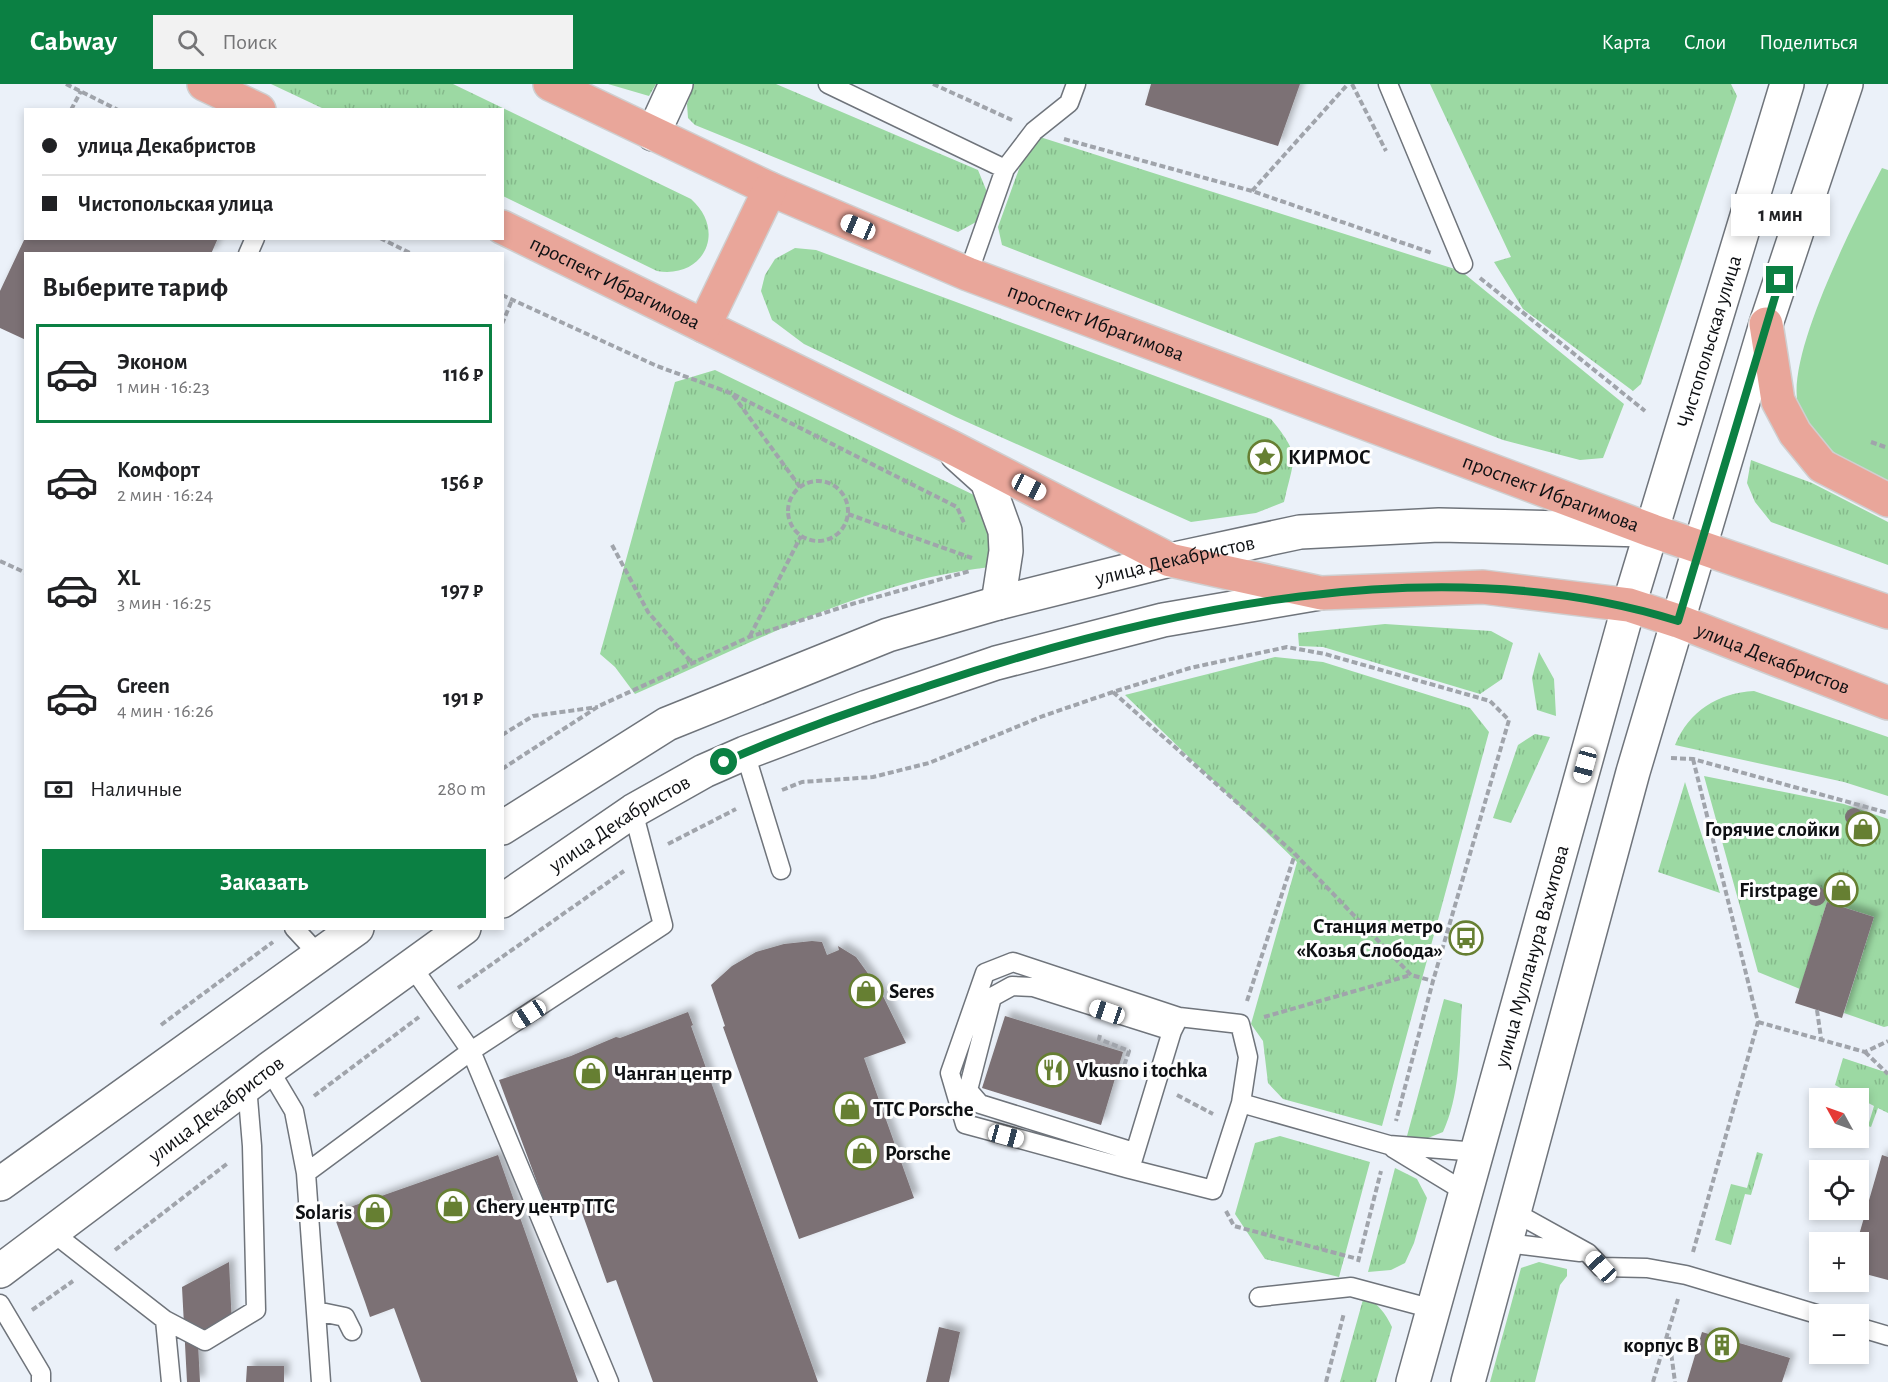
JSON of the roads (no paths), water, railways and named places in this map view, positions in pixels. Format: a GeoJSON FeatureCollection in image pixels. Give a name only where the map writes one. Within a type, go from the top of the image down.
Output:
{"type":"FeatureCollection","features":[{"type":"Feature","properties":{"kind":"main road"},"geometry":{"type":"LineString","coordinates":[[204,84],[255,108]]}},
{"type":"Feature","properties":{"kind":"main road","name":"проспект Ибрагимова"},"geometry":{"type":"LineString","coordinates":[[550,84],[770,189],[968,274],[1653,531]]}},
{"type":"Feature","properties":{"kind":"main road"},"geometry":{"type":"LineString","coordinates":[[653,134],[676,84]]}},
{"type":"Feature","properties":{"kind":"main road","name":"Чистопольская улица"},"geometry":{"type":"LineString","coordinates":[[1653,531],[1787,84]]}},
{"type":"Feature","properties":{"kind":"main road"},"geometry":{"type":"LineString","coordinates":[[1468,1382],[1630,784],[1702,547],[1766,324],[1846,84]]}},
{"type":"Feature","properties":{"kind":"main road"},"geometry":{"type":"LineString","coordinates":[[704,326],[770,189]]}},
{"type":"Feature","properties":{"kind":"main road","name":"проспект Ибрагимова"},"geometry":{"type":"LineString","coordinates":[[504,228],[949,446],[1170,560],[1321,592]]}},
{"type":"Feature","properties":{"kind":"main road"},"geometry":{"type":"LineString","coordinates":[[1766,324],[1778,400],[1795,433],[1822,466],[1888,500]]}},
{"type":"Feature","properties":{"kind":"main road"},"geometry":{"type":"LineString","coordinates":[[949,446],[987,481],[1005,531],[1006,551],[998,603]]}},
{"type":"Feature","properties":{"kind":"main road","name":"улица Декабристов"},"geometry":{"type":"LineString","coordinates":[[504,827],[668,724],[888,635],[998,603],[1170,560],[1300,532],[1439,525],[1653,531],[1888,612]]}},
{"type":"Feature","properties":{"kind":"main road","name":"улица Мулланура Вахитова"},"geometry":{"type":"LineString","coordinates":[[1413,1382],[1629,605],[1653,531]]}},
{"type":"Feature","properties":{"kind":"main road","name":"улица Декабристов"},"geometry":{"type":"LineString","coordinates":[[504,900],[633,811],[704,771],[867,707],[996,663],[1163,620],[1321,592],[1483,587],[1629,605],[1678,621],[1888,703]]}},
{"type":"Feature","properties":{"kind":"main road"},"geometry":{"type":"LineString","coordinates":[[0,1184],[354,930]]}},
{"type":"Feature","properties":{"kind":"main road","name":"улица Декабристов"},"geometry":{"type":"LineString","coordinates":[[0,1271],[258,1077],[461,930]]}},
{"type":"Feature","properties":{"kind":"lane"},"geometry":{"type":"LineString","coordinates":[[828,84],[1005,168]]}},
{"type":"Feature","properties":{"kind":"lane"},"geometry":{"type":"LineString","coordinates":[[968,274],[1005,168],[1034,130],[1069,103],[1076,84]]}},
{"type":"Feature","properties":{"kind":"lane"},"geometry":{"type":"LineString","coordinates":[[1388,84],[1463,264]]}},
{"type":"Feature","properties":{"kind":"lane"},"geometry":{"type":"LineString","coordinates":[[745,753],[781,870]]}},
{"type":"Feature","properties":{"kind":"lane"},"geometry":{"type":"LineString","coordinates":[[306,1173],[471,1051],[663,926],[633,811]]}},
{"type":"Feature","properties":{"kind":"lane"},"geometry":{"type":"LineString","coordinates":[[296,930],[319,955]]}},
{"type":"Feature","properties":{"kind":"lane"},"geometry":{"type":"LineString","coordinates":[[1132,1161],[965,1124],[950,1073],[985,973],[1013,962],[1175,1024]]}},
{"type":"Feature","properties":{"kind":"lane"},"geometry":{"type":"LineString","coordinates":[[411,965],[436,1004],[471,1051],[609,1382]]}},
{"type":"Feature","properties":{"kind":"lane"},"geometry":{"type":"LineString","coordinates":[[1012,986],[1033,987],[1175,1024],[1240,1024],[1248,1057],[1240,1103],[1213,1190],[980,1104],[968,1090],[992,997],[1012,986]]}},
{"type":"Feature","properties":{"kind":"lane"},"geometry":{"type":"LineString","coordinates":[[1132,1161],[1175,1024]]}},
{"type":"Feature","properties":{"kind":"lane"},"geometry":{"type":"LineString","coordinates":[[258,1077],[294,1111],[306,1173],[321,1382]]}},
{"type":"Feature","properties":{"kind":"lane"},"geometry":{"type":"LineString","coordinates":[[52,1233],[165,1320],[205,1341],[256,1310],[252,1146],[258,1077]]}},
{"type":"Feature","properties":{"kind":"lane"},"geometry":{"type":"LineString","coordinates":[[1240,1103],[1389,1145],[1478,1152]]}},
{"type":"Feature","properties":{"kind":"lane"},"geometry":{"type":"LineString","coordinates":[[1389,1145],[1467,1193]]}},
{"type":"Feature","properties":{"kind":"lane"},"geometry":{"type":"LineString","coordinates":[[1514,1212],[1588,1253],[1601,1267],[1647,1268],[1686,1275],[1809,1313]]}},
{"type":"Feature","properties":{"kind":"lane"},"geometry":{"type":"LineString","coordinates":[[1506,1243],[1588,1253]]}},
{"type":"Feature","properties":{"kind":"lane"},"geometry":{"type":"LineString","coordinates":[[1259,1297],[1351,1287],[1433,1309]]}},
{"type":"Feature","properties":{"kind":"lane"},"geometry":{"type":"LineString","coordinates":[[0,1304],[40,1373],[41,1382]]}},
{"type":"Feature","properties":{"kind":"lane"},"geometry":{"type":"LineString","coordinates":[[316,1311],[345,1317],[352,1331]]}},
{"type":"Feature","properties":{"kind":"lane"},"geometry":{"type":"LineString","coordinates":[[165,1320],[171,1382]]}},
{"type":"Feature","properties":{"kind":"lane"},"geometry":{"type":"LineString","coordinates":[[1869,1330],[1888,1336]]}},
{"type":"Feature","properties":{"kind":"place","name":"КИРМОС"},"geometry":{"type":"Point","coordinates":[1265,457]}},
{"type":"Feature","properties":{"kind":"place","name":"Горячие слойки"},"geometry":{"type":"Point","coordinates":[1863,829]}},
{"type":"Feature","properties":{"kind":"place","name":"Firstpage"},"geometry":{"type":"Point","coordinates":[1841,890]}},
{"type":"Feature","properties":{"kind":"place","name":"Станция метро «Козья Слобода»"},"geometry":{"type":"Point","coordinates":[1466,938]}},
{"type":"Feature","properties":{"kind":"place","name":"Seres"},"geometry":{"type":"Point","coordinates":[866,991]}},
{"type":"Feature","properties":{"kind":"place","name":"Vkusno i tochka"},"geometry":{"type":"Point","coordinates":[1053,1070]}},
{"type":"Feature","properties":{"kind":"place","name":"Чанган центр"},"geometry":{"type":"Point","coordinates":[591,1073]}},
{"type":"Feature","properties":{"kind":"place","name":"ТТС Porsche"},"geometry":{"type":"Point","coordinates":[850,1109]}},
{"type":"Feature","properties":{"kind":"place","name":"Porsche"},"geometry":{"type":"Point","coordinates":[862,1153]}},
{"type":"Feature","properties":{"kind":"place","name":"Chery центр ТТС"},"geometry":{"type":"Point","coordinates":[453,1206]}},
{"type":"Feature","properties":{"kind":"place","name":"Solaris"},"geometry":{"type":"Point","coordinates":[375,1212]}},
{"type":"Feature","properties":{"kind":"place","name":"корпус В"},"geometry":{"type":"Point","coordinates":[1722,1345]}}]}
